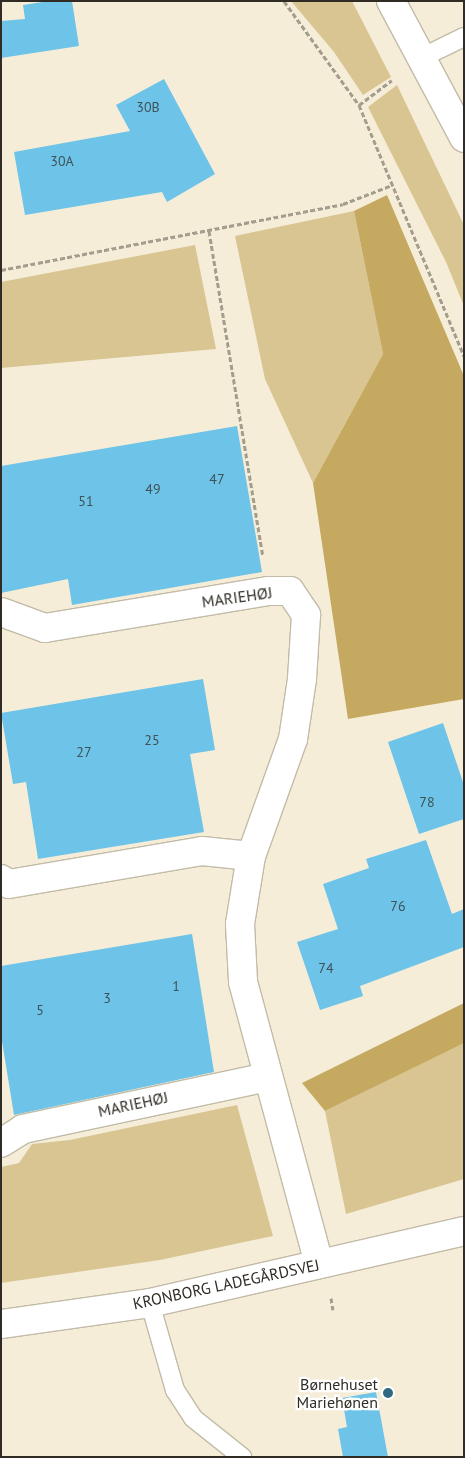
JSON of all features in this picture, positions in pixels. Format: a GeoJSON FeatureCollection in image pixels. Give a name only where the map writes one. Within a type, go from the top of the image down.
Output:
{"type":"FeatureCollection","features":[{"type":"Feature","properties":{"kind":"street"},"geometry":{"type":"LineString","coordinates":[[391,1],[464,138]]}},
{"type":"Feature","properties":{"kind":"street","name":"MARIEHØJ"},"geometry":{"type":"LineString","coordinates":[[1,612],[45,628],[269,591],[290,591],[306,615],[302,679],[293,739],[251,856],[240,924],[244,982],[319,1264]]}},
{"type":"Feature","properties":{"kind":"street"},"geometry":{"type":"LineString","coordinates":[[1,879],[9,884],[202,851],[251,856]]}},
{"type":"Feature","properties":{"kind":"street","name":"MARIEHØJ"},"geometry":{"type":"LineString","coordinates":[[1,1143],[32,1127],[268,1077]]}},
{"type":"Feature","properties":{"kind":"street","name":"KRONBORG LADEGÅRDSVEJ"},"geometry":{"type":"LineString","coordinates":[[1,1324],[150,1303],[459,1229]]}},
{"type":"Feature","properties":{"kind":"lane"},"geometry":{"type":"LineString","coordinates":[[421,58],[464,37]]}},
{"type":"Feature","properties":{"kind":"lane"},"geometry":{"type":"LineString","coordinates":[[150,1303],[174,1390],[193,1418],[242,1457]]}},
{"type":"Feature","properties":{"kind":"path"},"geometry":{"type":"LineString","coordinates":[[284,1],[358,105],[464,356]]}},
{"type":"Feature","properties":{"kind":"path"},"geometry":{"type":"LineString","coordinates":[[358,105],[421,58]]}},
{"type":"Feature","properties":{"kind":"path"},"geometry":{"type":"LineString","coordinates":[[1,270],[343,204],[392,185]]}},
{"type":"Feature","properties":{"kind":"path"},"geometry":{"type":"LineString","coordinates":[[209,231],[269,591]]}},
{"type":"Feature","properties":{"kind":"shaded area"},"geometry":{"type":"Polygon","coordinates":[[[291,1],[352,1],[391,77],[363,95],[334,52],[291,1]]]}},
{"type":"Feature","properties":{"kind":"shaded area"},"geometry":{"type":"Polygon","coordinates":[[[397,85],[464,225],[464,306],[446,262],[368,107],[397,85]]]}},
{"type":"Feature","properties":{"kind":"shaded area"},"geometry":{"type":"Polygon","coordinates":[[[387,195],[464,376],[464,699],[348,719],[313,483],[383,354],[354,211],[387,195]]]}},
{"type":"Feature","properties":{"kind":"shaded area"},"geometry":{"type":"Polygon","coordinates":[[[354,211],[383,354],[313,483],[265,379],[235,236],[354,211]]]}},
{"type":"Feature","properties":{"kind":"shaded area"},"geometry":{"type":"Polygon","coordinates":[[[195,245],[216,349],[1,368],[1,282],[195,245]]]}},
{"type":"Feature","properties":{"kind":"shaded area"},"geometry":{"type":"Polygon","coordinates":[[[464,1003],[464,1043],[450,1050],[325,1111],[302,1083],[464,1003]]]}},
{"type":"Feature","properties":{"kind":"shaded area"},"geometry":{"type":"Polygon","coordinates":[[[464,1043],[464,1179],[346,1214],[325,1111],[464,1043]]]}},
{"type":"Feature","properties":{"kind":"shaded area"},"geometry":{"type":"Polygon","coordinates":[[[237,1105],[273,1236],[160,1260],[1,1283],[1,1167],[19,1163],[32,1144],[70,1140],[237,1105]]]}},
{"type":"Feature","properties":{"kind":"building"},"geometry":{"type":"Polygon","coordinates":[[[49,1],[72,1],[79,46],[1,58],[1,21],[25,19],[23,5],[49,1]]]}},
{"type":"Feature","properties":{"kind":"building"},"geometry":{"type":"Polygon","coordinates":[[[164,79],[215,174],[167,202],[162,192],[25,215],[14,152],[130,131],[116,105],[164,79]]]}},
{"type":"Feature","properties":{"kind":"building"},"geometry":{"type":"Polygon","coordinates":[[[237,426],[262,572],[72,605],[68,579],[1,593],[1,466],[237,426]]]}},
{"type":"Feature","properties":{"kind":"building"},"geometry":{"type":"Polygon","coordinates":[[[203,679],[215,750],[190,754],[204,832],[38,859],[26,782],[13,784],[1,713],[203,679]]]}},
{"type":"Feature","properties":{"kind":"building"},"geometry":{"type":"Polygon","coordinates":[[[443,723],[464,785],[464,819],[419,834],[388,742],[443,723]]]}},
{"type":"Feature","properties":{"kind":"building"},"geometry":{"type":"Polygon","coordinates":[[[426,840],[452,914],[464,909],[464,947],[360,986],[363,996],[320,1010],[297,942],[338,929],[323,884],[369,868],[366,859],[426,840]]]}},
{"type":"Feature","properties":{"kind":"building"},"geometry":{"type":"Polygon","coordinates":[[[192,934],[214,1072],[14,1115],[1,1035],[1,966],[192,934]]]}},
{"type":"Feature","properties":{"kind":"building"},"geometry":{"type":"Polygon","coordinates":[[[376,1392],[388,1457],[343,1457],[338,1429],[347,1427],[342,1398],[376,1392]]]}},
{"type":"Feature","properties":{"kind":"place","name":"Børnehuset Mariehønen"},"geometry":{"type":"Point","coordinates":[388,1393]}}]}
